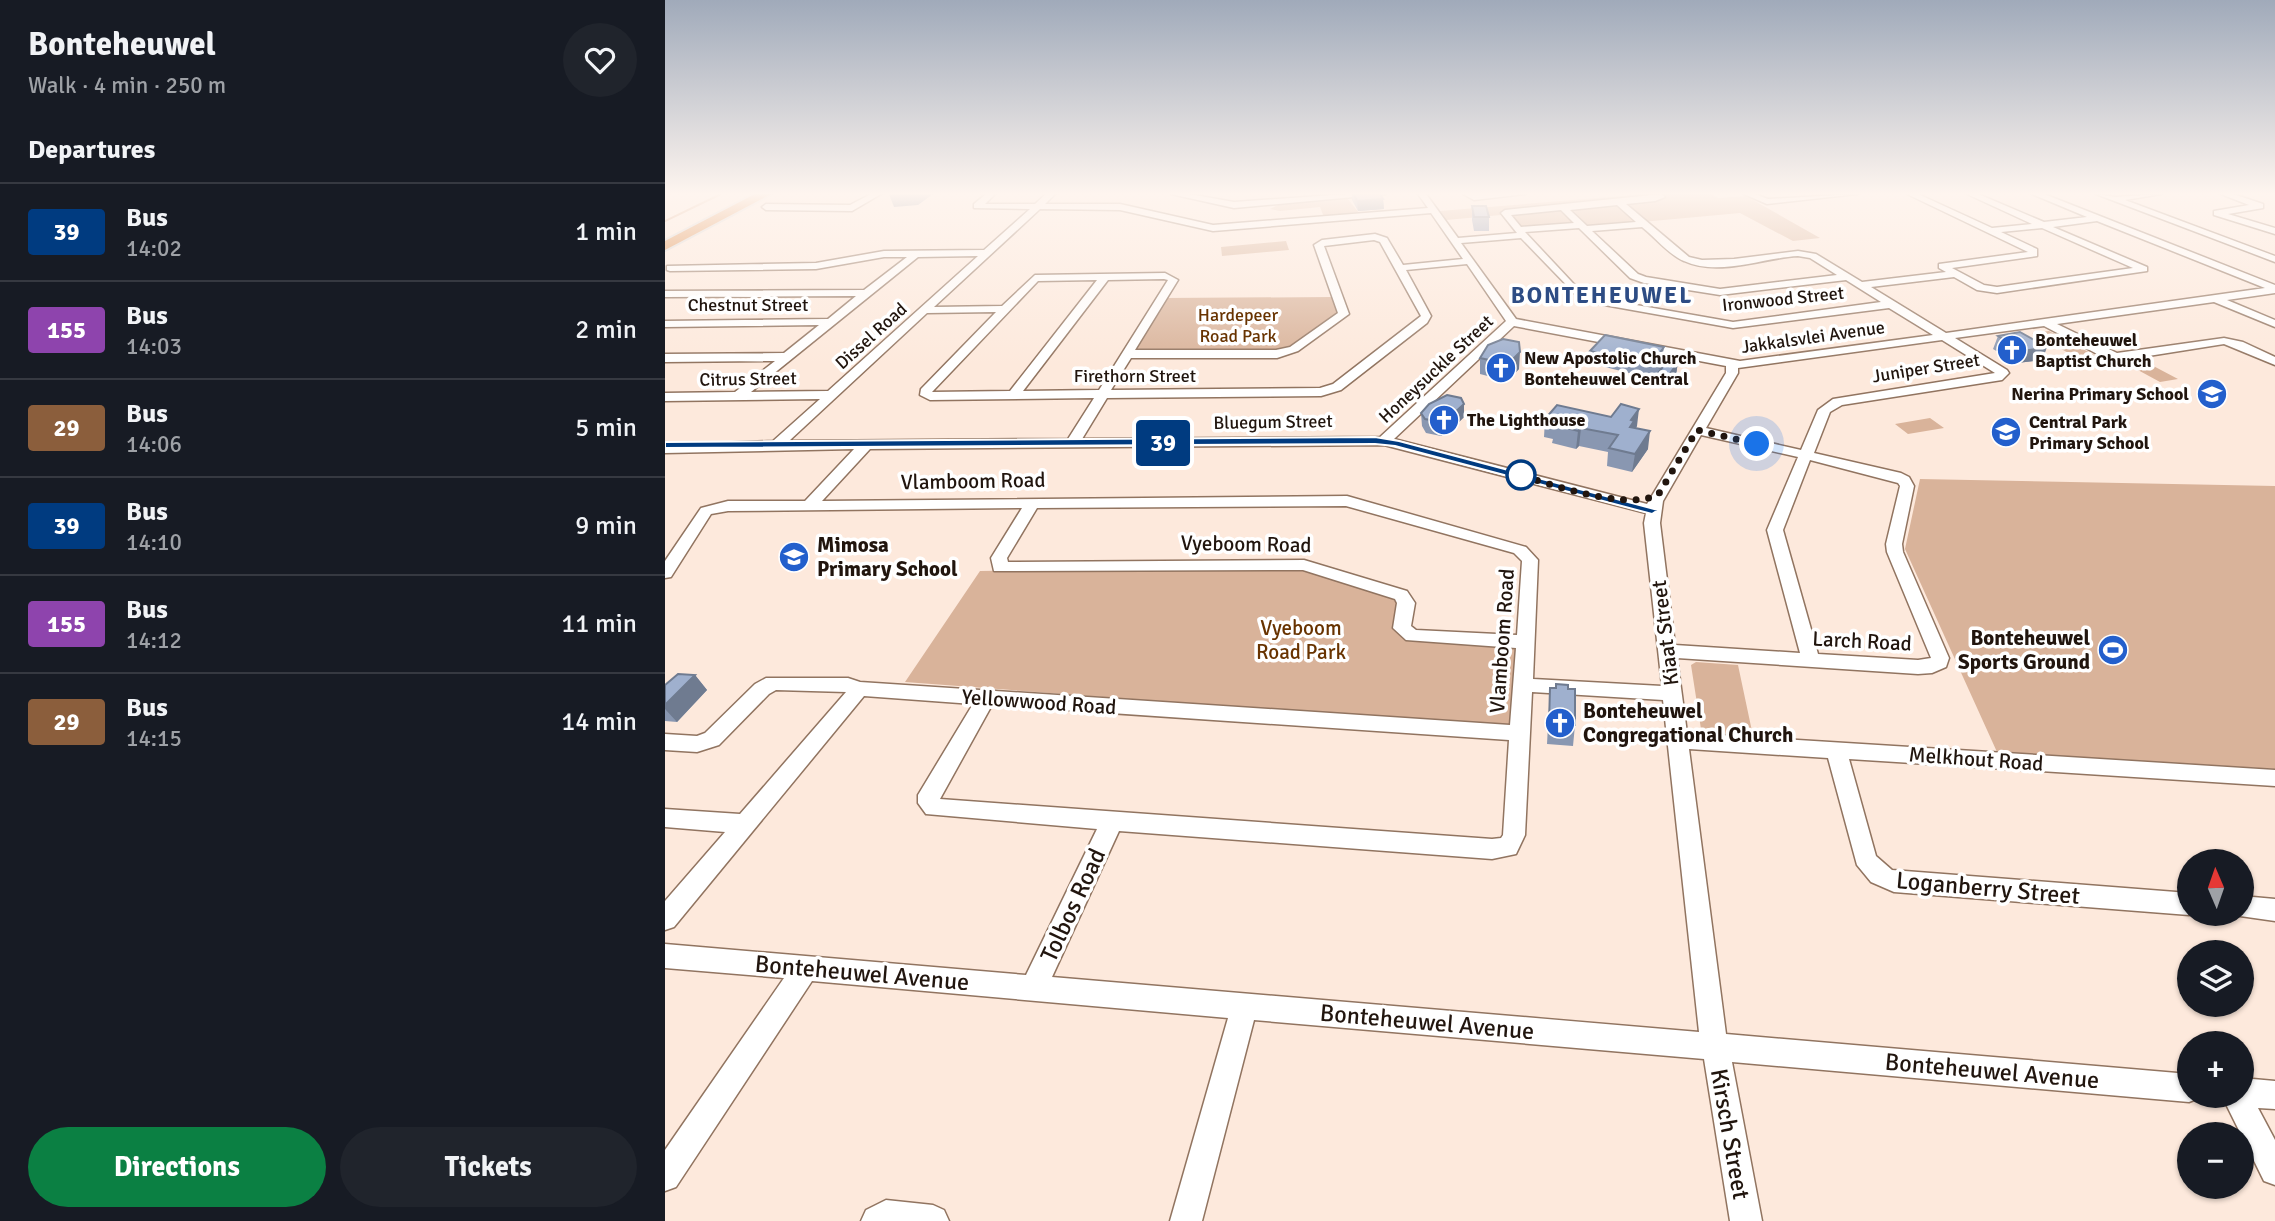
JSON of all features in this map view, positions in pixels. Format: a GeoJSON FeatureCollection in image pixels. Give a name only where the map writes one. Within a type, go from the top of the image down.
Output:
{"type":"FeatureCollection","features":[{"type":"Feature","properties":{"kind":"street"},"geometry":{"type":"LineString","coordinates":[[1127,354],[1272,354],[1294,349],[1344,314],[1321,251]]}},
{"type":"Feature","properties":{"kind":"street"},"geometry":{"type":"LineString","coordinates":[[1390,251],[1400,268],[1470,261]]}},
{"type":"Feature","properties":{"kind":"street"},"geometry":{"type":"LineString","coordinates":[[1463,251],[1512,322]]}},
{"type":"Feature","properties":{"kind":"street","name":"Ironwood Street"},"geometry":{"type":"LineString","coordinates":[[1538,251],[1582,298],[1721,325],[1893,304]]}},
{"type":"Feature","properties":{"kind":"street"},"geometry":{"type":"LineString","coordinates":[[1609,251],[1634,276],[1649,282],[1720,292],[1849,277]]}},
{"type":"Feature","properties":{"kind":"street","name":"Juniper Street"},"geometry":{"type":"LineString","coordinates":[[1676,251],[1693,262],[1713,264],[1805,254],[1816,257],[2000,370],[2003,375],[1834,403],[1824,410],[1775,530],[1811,661]]}},
{"type":"Feature","properties":{"kind":"street"},"geometry":{"type":"LineString","coordinates":[[2034,251],[2034,254],[1942,266],[1981,288],[1994,290],[2144,269],[2103,251]]}},
{"type":"Feature","properties":{"kind":"street"},"geometry":{"type":"LineString","coordinates":[[2180,251],[2275,290]]}},
{"type":"Feature","properties":{"kind":"street"},"geometry":{"type":"LineString","coordinates":[[2253,251],[2275,259]]}},
{"type":"Feature","properties":{"kind":"street"},"geometry":{"type":"LineString","coordinates":[[738,396],[917,253]]}},
{"type":"Feature","properties":{"kind":"street"},"geometry":{"type":"LineString","coordinates":[[667,267],[816,267],[876,255],[988,253]]}},
{"type":"Feature","properties":{"kind":"street","name":"Dissel Road"},"geometry":{"type":"LineString","coordinates":[[776,446],[988,253]]}},
{"type":"Feature","properties":{"kind":"street"},"geometry":{"type":"LineString","coordinates":[[2218,266],[2275,259]]}},
{"type":"Feature","properties":{"kind":"street","name":"Firethorn Street"},"geometry":{"type":"LineString","coordinates":[[1105,277],[1035,278],[925,394],[1333,390],[1425,319],[1425,314],[1400,268]]}},
{"type":"Feature","properties":{"kind":"street"},"geometry":{"type":"LineString","coordinates":[[1863,285],[1954,274]]}},
{"type":"Feature","properties":{"kind":"street"},"geometry":{"type":"LineString","coordinates":[[1014,395],[1105,277],[1165,276],[1173,279],[1072,443]]}},
{"type":"Feature","properties":{"kind":"street","name":"Jakkalsvlei Avenue"},"geometry":{"type":"LineString","coordinates":[[1512,322],[1732,365],[2275,290]]}},
{"type":"Feature","properties":{"kind":"street","name":"Chestnut Street"},"geometry":{"type":"LineString","coordinates":[[665,294],[867,293]]}},
{"type":"Feature","properties":{"kind":"street"},"geometry":{"type":"LineString","coordinates":[[2214,298],[2275,324]]}},
{"type":"Feature","properties":{"kind":"street"},"geometry":{"type":"LineString","coordinates":[[926,310],[1003,309]]}},
{"type":"Feature","properties":{"kind":"street","name":"Chestnut Street"},"geometry":{"type":"LineString","coordinates":[[665,324],[830,322]]}},
{"type":"Feature","properties":{"kind":"street","name":"Honeysuckle Street"},"geometry":{"type":"LineString","coordinates":[[1384,441],[1512,322]]}},
{"type":"Feature","properties":{"kind":"street"},"geometry":{"type":"LineString","coordinates":[[2045,322],[2112,356],[2224,341],[2239,344],[2275,361]]}},
{"type":"Feature","properties":{"kind":"street","name":"Citrus Street"},"geometry":{"type":"LineString","coordinates":[[665,358],[787,356]]}},
{"type":"Feature","properties":{"kind":"street"},"geometry":{"type":"LineString","coordinates":[[1655,502],[1732,373],[1732,365]]}},
{"type":"Feature","properties":{"kind":"street","name":"Citrus Street"},"geometry":{"type":"LineString","coordinates":[[665,397],[832,395]]}},
{"type":"Feature","properties":{"kind":"street","name":"Larch Road"},"geometry":{"type":"LineString","coordinates":[[1667,651],[1918,667],[1932,666],[1939,662],[1940,658],[1895,552],[1906,482],[1896,476],[1697,430]]}},
{"type":"Feature","properties":{"kind":"street","name":"Bluegum Street"},"geometry":{"type":"LineString","coordinates":[[668,448],[1384,441],[1615,500],[1655,502]]}},
{"type":"Feature","properties":{"kind":"street"},"geometry":{"type":"LineString","coordinates":[[809,506],[866,445]]}},
{"type":"Feature","properties":{"kind":"street","name":"Vlamboom Road"},"geometry":{"type":"LineString","coordinates":[[665,573],[710,509],[809,506],[1347,501],[1527,554],[1530,560],[1514,835],[1508,847],[1500,849],[934,808],[929,803],[929,795],[986,698]]}},
{"type":"Feature","properties":{"kind":"street","name":"Kiaat Street"},"geometry":{"type":"LineString","coordinates":[[1655,502],[1667,651],[1715,1046]]}},
{"type":"Feature","properties":{"kind":"street","name":"Vyeboom Road"},"geometry":{"type":"LineString","coordinates":[[1033,503],[999,558],[1000,567],[1312,565],[1401,595],[1406,603],[1402,628],[1409,635],[1524,642]]}},
{"type":"Feature","properties":{"kind":"street","name":"Yellowwood Road"},"geometry":{"type":"LineString","coordinates":[[665,742],[697,744],[712,739],[762,689],[773,683],[848,685],[859,689],[1519,733]]}},
{"type":"Feature","properties":{"kind":"street"},"geometry":{"type":"LineString","coordinates":[[1522,685],[1672,694]]}},
{"type":"Feature","properties":{"kind":"street"},"geometry":{"type":"LineString","coordinates":[[665,919],[859,689]]}},
{"type":"Feature","properties":{"kind":"street","name":"Melkhout Road"},"geometry":{"type":"LineString","coordinates":[[1677,740],[2275,778]]}},
{"type":"Feature","properties":{"kind":"street","name":"Loganberry Street"},"geometry":{"type":"LineString","coordinates":[[1836,751],[1865,858],[1872,869],[1886,880],[2177,903]]}},
{"type":"Feature","properties":{"kind":"street"},"geometry":{"type":"LineString","coordinates":[[665,818],[745,824]]}},
{"type":"Feature","properties":{"kind":"street","name":"Tolbos Road"},"geometry":{"type":"LineString","coordinates":[[1033,989],[1112,822]]}},
{"type":"Feature","properties":{"kind":"street"},"geometry":{"type":"LineString","coordinates":[[2254,909],[2275,910]]}},
{"type":"Feature","properties":{"kind":"street","name":"Bonteheuwel Avenue"},"geometry":{"type":"LineString","coordinates":[[665,956],[2177,1087]]}},
{"type":"Feature","properties":{"kind":"street"},"geometry":{"type":"LineString","coordinates":[[665,1176],[806,968]]}},
{"type":"Feature","properties":{"kind":"street"},"geometry":{"type":"LineString","coordinates":[[1185,1221],[1244,1007]]}},
{"type":"Feature","properties":{"kind":"street","name":"Kirsch Street"},"geometry":{"type":"LineString","coordinates":[[1715,1046],[1746,1221]]}},
{"type":"Feature","properties":{"kind":"street"},"geometry":{"type":"LineString","coordinates":[[2254,1093],[2275,1095]]}},
{"type":"Feature","properties":{"kind":"street"},"geometry":{"type":"LineString","coordinates":[[2241,1108],[2275,1170]]}},
{"type":"Feature","properties":{"kind":"street"},"geometry":{"type":"LineString","coordinates":[[877,1221],[886,1216],[933,1221]]}},
{"type":"Feature","properties":{"kind":"green space"},"geometry":{"type":"Polygon","coordinates":[[[1221,251],[1278,251],[1222,256],[1221,251]]]}},
{"type":"Feature","properties":{"kind":"green space","name":"Hardepeer Road Park"},"geometry":{"type":"Polygon","coordinates":[[[1335,297],[1341,312],[1286,350],[1136,352],[1134,348],[1164,298],[1335,297]]]}},
{"type":"Feature","properties":{"kind":"green space"},"geometry":{"type":"Polygon","coordinates":[[[2049,331],[2111,364],[2094,367],[2032,333],[2049,331]]]}},
{"type":"Feature","properties":{"kind":"green space"},"geometry":{"type":"Polygon","coordinates":[[[2142,360],[2178,379],[2160,382],[2125,363],[2142,360]]]}},
{"type":"Feature","properties":{"kind":"green space"},"geometry":{"type":"Polygon","coordinates":[[[1930,418],[1944,428],[1908,434],[1895,424],[1930,418]]]}},
{"type":"Feature","properties":{"kind":"green space","name":"Bonteheuwel Sports Ground"},"geometry":{"type":"Polygon","coordinates":[[[1920,479],[2275,486],[2275,769],[1997,752],[1905,549],[1920,479]]]}},
{"type":"Feature","properties":{"kind":"green space","name":"Vyeboom Road Park"},"geometry":{"type":"Polygon","coordinates":[[[1308,567],[1399,598],[1397,631],[1514,647],[1512,723],[1499,727],[905,682],[980,571],[1308,567]]]}},
{"type":"Feature","properties":{"kind":"green space"},"geometry":{"type":"Polygon","coordinates":[[[1696,662],[1738,665],[1753,736],[1713,733],[1701,729],[1691,665],[1696,662]]]}},
{"type":"Feature","properties":{"kind":"building"},"geometry":{"type":"Polygon","coordinates":[[[2020,332],[2047,347],[2023,351],[1998,336],[2020,332]]]}},
{"type":"Feature","properties":{"kind":"building"},"geometry":{"type":"Polygon","coordinates":[[[1605,335],[1664,347],[1656,358],[1678,362],[1669,375],[1658,373],[1662,368],[1590,351],[1605,335]]]}},
{"type":"Feature","properties":{"kind":"building"},"geometry":{"type":"Polygon","coordinates":[[[1503,339],[1519,342],[1520,352],[1508,364],[1480,358],[1488,345],[1503,339]]]}},
{"type":"Feature","properties":{"kind":"building"},"geometry":{"type":"Polygon","coordinates":[[[1447,395],[1461,398],[1464,404],[1441,422],[1425,419],[1421,413],[1429,404],[1447,395]]]}},
{"type":"Feature","properties":{"kind":"building"},"geometry":{"type":"Polygon","coordinates":[[[1621,404],[1639,409],[1631,420],[1634,421],[1630,427],[1650,431],[1635,454],[1609,448],[1618,435],[1581,428],[1578,431],[1554,425],[1557,422],[1545,419],[1557,405],[1611,417],[1621,404]]]}},
{"type":"Feature","properties":{"kind":"building"},"geometry":{"type":"Polygon","coordinates":[[[678,674],[695,675],[665,705],[665,685],[678,674]]]}},
{"type":"Feature","properties":{"kind":"building"},"geometry":{"type":"Polygon","coordinates":[[[1556,684],[1575,689],[1575,725],[1549,724],[1550,688],[1556,688],[1556,684]]]}},
{"type":"Feature","properties":{"kind":"bus line","name":"39"},"geometry":{"type":"LineString","coordinates":[[665,445],[1384,441],[1652,510]]}},
{"type":"Feature","properties":{"kind":"place","name":"Bonteheuwel Baptist Church"},"geometry":{"type":"Point","coordinates":[2012,350]}},
{"type":"Feature","properties":{"kind":"place","name":"New Apostolic Church Bonteheuwel Central"},"geometry":{"type":"Point","coordinates":[1501,368]}},
{"type":"Feature","properties":{"kind":"place","name":"Nerina Primary School"},"geometry":{"type":"Point","coordinates":[2212,394]}},
{"type":"Feature","properties":{"kind":"place","name":"The Lighthouse"},"geometry":{"type":"Point","coordinates":[1444,420]}},
{"type":"Feature","properties":{"kind":"place","name":"Central Park Primary School"},"geometry":{"type":"Point","coordinates":[2006,432]}},
{"type":"Feature","properties":{"kind":"place","name":"Mimosa Primary School"},"geometry":{"type":"Point","coordinates":[794,557]}},
{"type":"Feature","properties":{"kind":"place","name":"Bonteheuwel Sports Ground"},"geometry":{"type":"Point","coordinates":[2113,650]}},
{"type":"Feature","properties":{"kind":"place","name":"Bonteheuwel Congregational Church"},"geometry":{"type":"Point","coordinates":[1560,723]}},
{"type":"Feature","properties":{"kind":"district","name":"BONTEHEUWEL"},"geometry":{"type":"Point","coordinates":[1602,295]}},
{"type":"Feature","properties":{"kind":"route"},"geometry":{"type":"LineString","coordinates":[[1521,475],[1511,473],[1615,500],[1637,501],[1658,495],[1697,430],[1757,444]]}}]}
